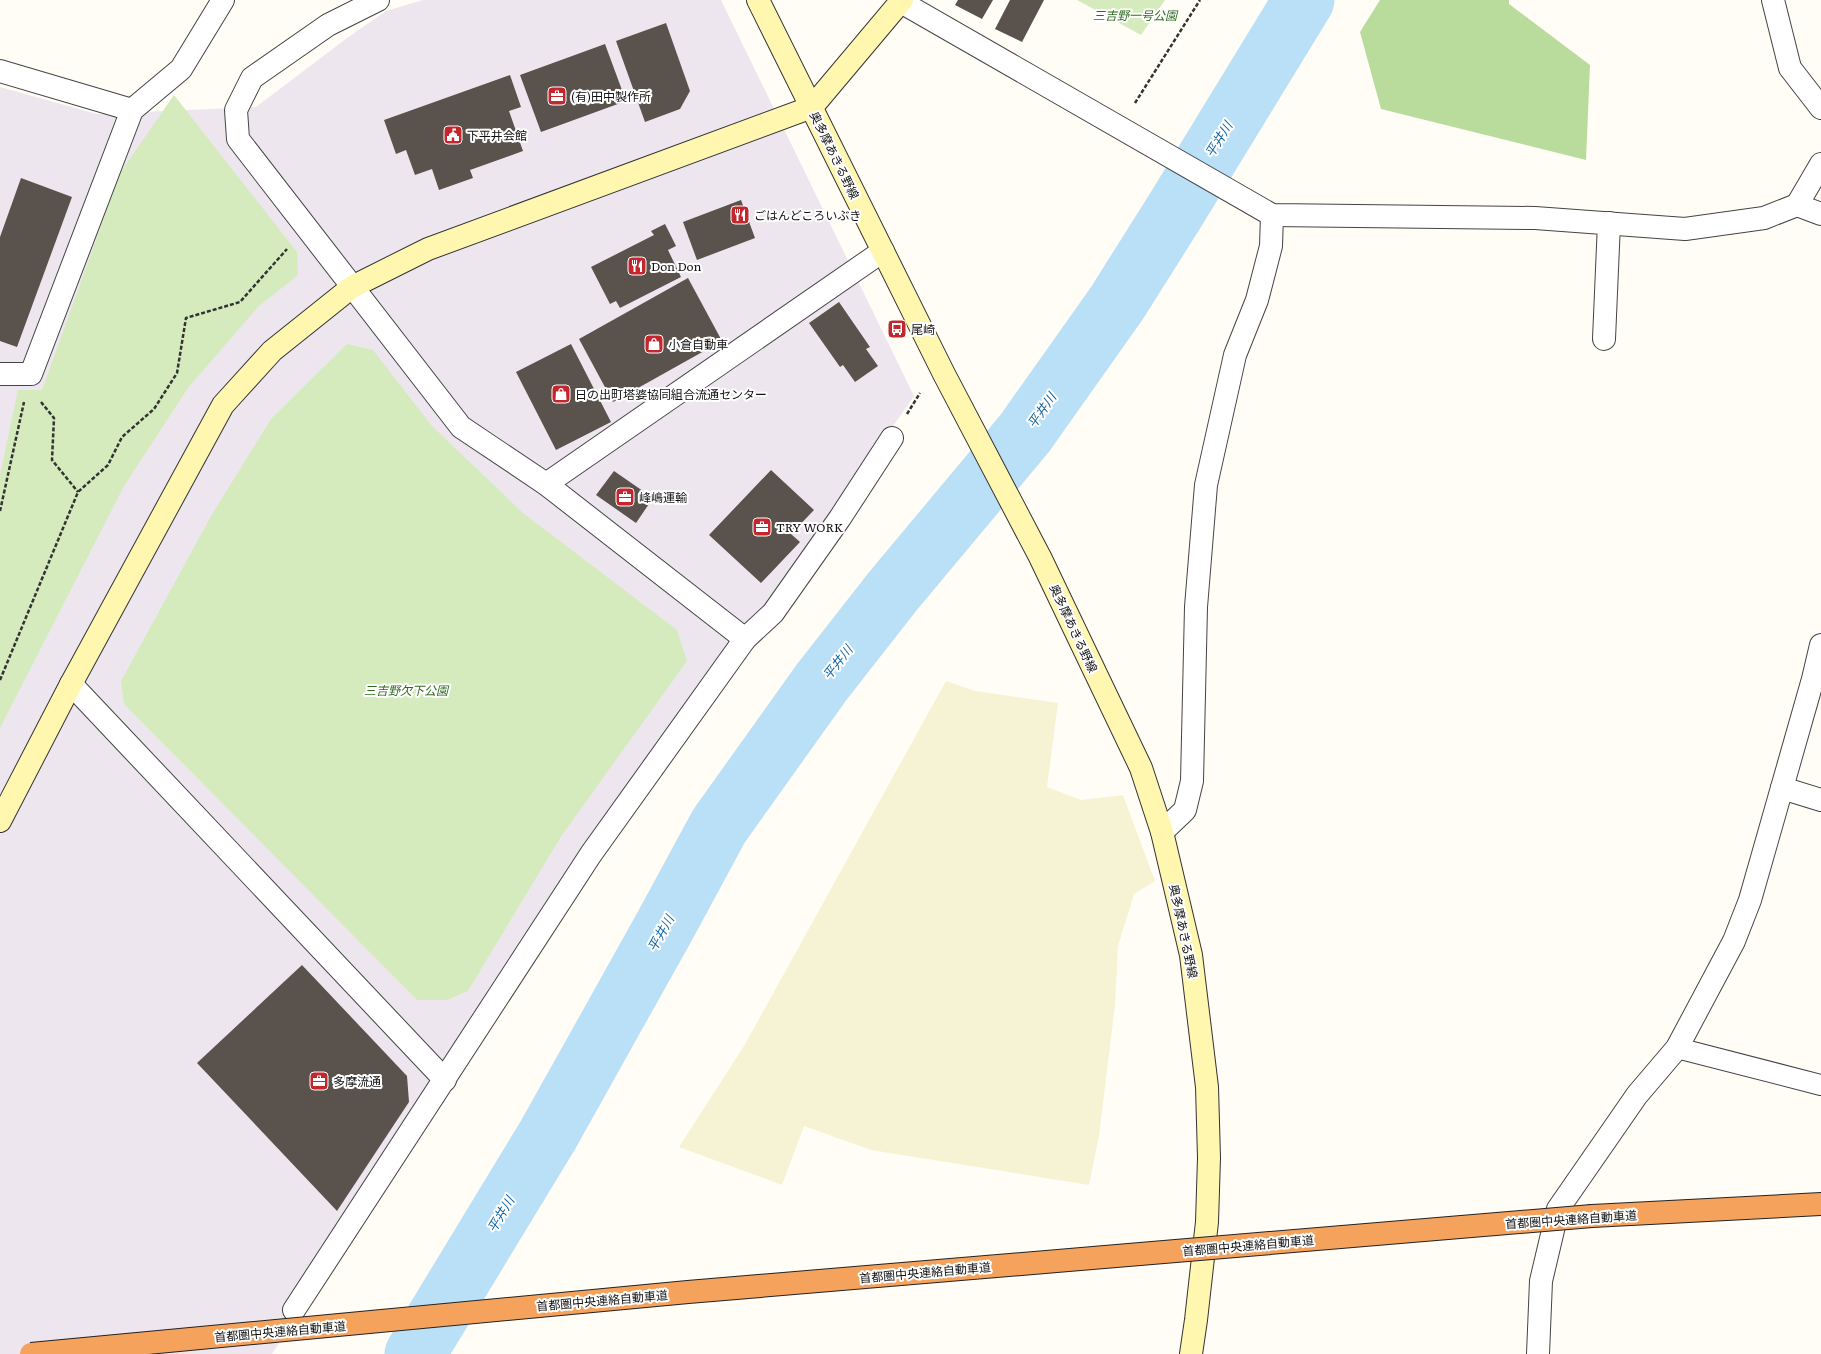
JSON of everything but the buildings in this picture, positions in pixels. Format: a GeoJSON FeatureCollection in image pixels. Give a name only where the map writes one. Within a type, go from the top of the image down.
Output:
{"type":"FeatureCollection","features":[{"type":"Feature","properties":{"kind":"highway","name":"首都圏中央連絡自動車道"},"geometry":{"type":"LineString","coordinates":[[31,1354],[680,1293],[1592,1216],[1821,1204]]}},
{"type":"Feature","properties":{"kind":"main road","name":"奥多摩あきる野線"},"geometry":{"type":"LineString","coordinates":[[758,0],[944,374],[1040,557],[1141,768],[1162,832],[1191,955],[1207,1087],[1209,1158],[1206,1222],[1191,1354]]}},
{"type":"Feature","properties":{"kind":"main road"},"geometry":{"type":"LineString","coordinates":[[0,821],[71,684],[222,405],[272,351],[352,287],[428,249],[812,107],[900,1]]}},
{"type":"Feature","properties":{"kind":"street"},"geometry":{"type":"LineString","coordinates":[[0,374],[29,379],[132,110],[181,69],[223,0]]}},
{"type":"Feature","properties":{"kind":"street"},"geometry":{"type":"LineString","coordinates":[[378,0],[328,25],[252,78],[236,110],[238,140],[461,427],[546,484],[745,639]]}},
{"type":"Feature","properties":{"kind":"street"},"geometry":{"type":"LineString","coordinates":[[1773,0],[1790,68],[1821,108]]}},
{"type":"Feature","properties":{"kind":"street"},"geometry":{"type":"LineString","coordinates":[[900,1],[1266,212],[1535,218],[1685,229],[1764,218],[1797,204],[1821,164]]}},
{"type":"Feature","properties":{"kind":"street"},"geometry":{"type":"LineString","coordinates":[[0,71],[132,110]]}},
{"type":"Feature","properties":{"kind":"street"},"geometry":{"type":"LineString","coordinates":[[1797,204],[1821,214]]}},
{"type":"Feature","properties":{"kind":"street"},"geometry":{"type":"LineString","coordinates":[[1162,832],[1185,810],[1192,781],[1196,607],[1206,485],[1235,355],[1257,300],[1271,246],[1266,212]]}},
{"type":"Feature","properties":{"kind":"street"},"geometry":{"type":"LineString","coordinates":[[1604,339],[1609,223]]}},
{"type":"Feature","properties":{"kind":"street"},"geometry":{"type":"LineString","coordinates":[[546,484],[883,251]]}},
{"type":"Feature","properties":{"kind":"street"},"geometry":{"type":"LineString","coordinates":[[294,1310],[591,854],[745,639],[773,613],[840,518],[892,438]]}},
{"type":"Feature","properties":{"kind":"street"},"geometry":{"type":"LineString","coordinates":[[1538,1354],[1541,1281],[1558,1209],[1637,1095],[1677,1048],[1734,941],[1750,900],[1813,679],[1821,645]]}},
{"type":"Feature","properties":{"kind":"street"},"geometry":{"type":"LineString","coordinates":[[71,684],[445,1080]]}},
{"type":"Feature","properties":{"kind":"street"},"geometry":{"type":"LineString","coordinates":[[1782,788],[1821,800]]}},
{"type":"Feature","properties":{"kind":"lane"},"geometry":{"type":"LineString","coordinates":[[1677,1048],[1821,1085]]}},
{"type":"Feature","properties":{"kind":"path"},"geometry":{"type":"LineString","coordinates":[[1123,129],[1200,0]]}},
{"type":"Feature","properties":{"kind":"path"},"geometry":{"type":"LineString","coordinates":[[0,680],[78,492],[108,465],[122,437],[154,408],[177,373],[186,318],[240,302],[274,262]]}},
{"type":"Feature","properties":{"kind":"path"},"geometry":{"type":"LineString","coordinates":[[29,379],[54,418],[52,460],[78,492]]}},
{"type":"Feature","properties":{"kind":"path"},"geometry":{"type":"LineString","coordinates":[[0,511],[29,379]]}},
{"type":"Feature","properties":{"kind":"path"},"geometry":{"type":"LineString","coordinates":[[913,405],[920,393],[918,387]]}},
{"type":"Feature","properties":{"kind":"shaded area"},"geometry":{"type":"Polygon","coordinates":[[[423,0],[721,0],[914,396],[745,639],[445,1080],[272,1354],[0,1354],[0,87],[97,114],[256,107],[347,38],[386,11],[423,0]]]}},
{"type":"Feature","properties":{"kind":"shaded area"},"geometry":{"type":"Polygon","coordinates":[[[946,681],[976,691],[1058,703],[1047,787],[1081,800],[1123,795],[1155,881],[1134,894],[1118,946],[1115,1005],[1099,1136],[1089,1185],[871,1150],[804,1126],[782,1185],[679,1147],[744,1046],[946,681]]]}},
{"type":"Feature","properties":{"kind":"green space","name":"三吉野一号公園"},"geometry":{"type":"Polygon","coordinates":[[[1077,0],[1165,0],[1141,35],[1077,0]]]}},
{"type":"Feature","properties":{"kind":"green space"},"geometry":{"type":"Polygon","coordinates":[[[1380,0],[1509,0],[1509,4],[1590,65],[1586,160],[1381,109],[1360,32],[1380,0]]]}},
{"type":"Feature","properties":{"kind":"green space"},"geometry":{"type":"Polygon","coordinates":[[[174,95],[297,252],[298,275],[258,307],[188,388],[124,486],[0,728],[0,475],[18,390],[42,390],[120,173],[174,95]]]}},
{"type":"Feature","properties":{"kind":"green space","name":"三吉野欠下公園"},"geometry":{"type":"Polygon","coordinates":[[[347,344],[373,350],[432,426],[523,513],[677,630],[687,661],[562,835],[468,991],[447,1000],[417,1000],[124,704],[121,681],[211,516],[271,419],[347,344]]]}},
{"type":"Feature","properties":{"kind":"waterway","name":"平井川"},"geometry":{"type":"LineString","coordinates":[[415,1354],[548,1135],[719,826],[821,683],[893,591],[1025,433],[1117,303],[1304,0]]}},
{"type":"Feature","properties":{"kind":"place","name":"(有)田中製作所"},"geometry":{"type":"Point","coordinates":[557,96]}},
{"type":"Feature","properties":{"kind":"place","name":"下平井会館"},"geometry":{"type":"Point","coordinates":[453,135]}},
{"type":"Feature","properties":{"kind":"place","name":"ごはんどころいぶき"},"geometry":{"type":"Point","coordinates":[740,215]}},
{"type":"Feature","properties":{"kind":"place","name":"Don Don"},"geometry":{"type":"Point","coordinates":[637,266]}},
{"type":"Feature","properties":{"kind":"place","name":"尾崎"},"geometry":{"type":"Point","coordinates":[897,329]}},
{"type":"Feature","properties":{"kind":"place","name":"小倉自動車"},"geometry":{"type":"Point","coordinates":[654,344]}},
{"type":"Feature","properties":{"kind":"place","name":"日の出町塔婆協同組合流通センター"},"geometry":{"type":"Point","coordinates":[561,394]}},
{"type":"Feature","properties":{"kind":"place","name":"峰嶋運輸"},"geometry":{"type":"Point","coordinates":[625,497]}},
{"type":"Feature","properties":{"kind":"place","name":"TRY WORK"},"geometry":{"type":"Point","coordinates":[762,527]}},
{"type":"Feature","properties":{"kind":"place","name":"多摩流通"},"geometry":{"type":"Point","coordinates":[319,1081]}}]}
